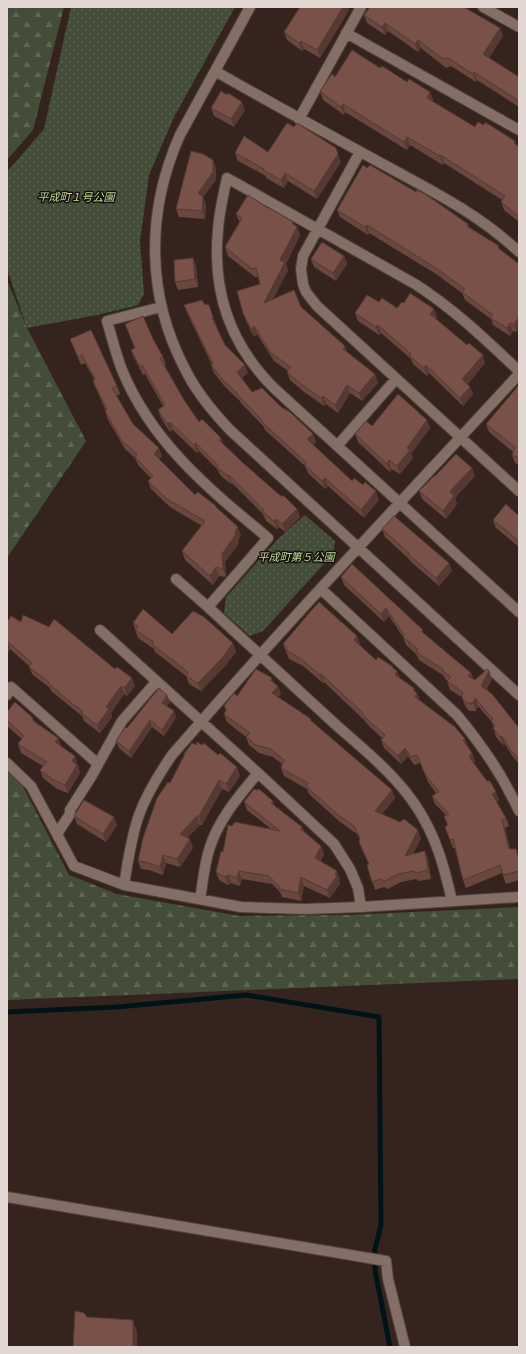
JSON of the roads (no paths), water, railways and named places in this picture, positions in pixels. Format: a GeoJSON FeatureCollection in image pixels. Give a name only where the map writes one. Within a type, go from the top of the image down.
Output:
{"type":"FeatureCollection","features":[{"type":"Feature","properties":{"kind":"street"},"geometry":{"type":"LineString","coordinates":[[250,7],[170,156],[160,195],[156,228],[155,265],[165,324],[185,370],[213,412],[230,430],[519,695]]}},
{"type":"Feature","properties":{"kind":"street"},"geometry":{"type":"LineString","coordinates":[[299,119],[361,7]]}},
{"type":"Feature","properties":{"kind":"street"},"geometry":{"type":"LineString","coordinates":[[483,7],[519,27]]}},
{"type":"Feature","properties":{"kind":"street"},"geometry":{"type":"LineString","coordinates":[[346,33],[519,130]]}},
{"type":"Feature","properties":{"kind":"street"},"geometry":{"type":"LineString","coordinates":[[215,71],[471,214],[492,228],[519,252]]}},
{"type":"Feature","properties":{"kind":"street"},"geometry":{"type":"LineString","coordinates":[[360,152],[303,256],[302,277],[306,292],[317,306],[519,491]]}},
{"type":"Feature","properties":{"kind":"street"},"geometry":{"type":"LineString","coordinates":[[519,371],[453,310],[438,299],[415,284],[227,178],[220,213],[217,247],[219,290],[225,313],[242,348],[262,376],[519,612]]}},
{"type":"Feature","properties":{"kind":"street"},"geometry":{"type":"LineString","coordinates":[[161,307],[107,321],[115,352],[129,385],[143,413],[179,459],[224,501],[268,538],[208,607]]}},
{"type":"Feature","properties":{"kind":"street"},"geometry":{"type":"LineString","coordinates":[[124,885],[136,825],[143,804],[168,760],[201,721],[358,547],[400,504],[519,374]]}},
{"type":"Feature","properties":{"kind":"street"},"geometry":{"type":"LineString","coordinates":[[337,446],[396,379]]}},
{"type":"Feature","properties":{"kind":"street"},"geometry":{"type":"LineString","coordinates":[[176,579],[375,760],[408,795],[427,825],[436,845],[452,901]]}},
{"type":"Feature","properties":{"kind":"street"},"geometry":{"type":"LineString","coordinates":[[321,589],[457,715],[476,738],[495,765],[519,811]]}},
{"type":"Feature","properties":{"kind":"street"},"geometry":{"type":"LineString","coordinates":[[100,630],[334,844],[350,870],[358,888],[361,907]]}},
{"type":"Feature","properties":{"kind":"street"},"geometry":{"type":"LineString","coordinates":[[57,834],[70,814],[70,810],[122,721],[156,682]]}},
{"type":"Feature","properties":{"kind":"street"},"geometry":{"type":"LineString","coordinates":[[7,695],[11,687],[98,764]]}},
{"type":"Feature","properties":{"kind":"street"},"geometry":{"type":"LineString","coordinates":[[7,763],[31,786],[74,866],[124,885],[241,907],[305,909],[519,897]]}},
{"type":"Feature","properties":{"kind":"street"},"geometry":{"type":"LineString","coordinates":[[200,899],[206,863],[215,834],[232,805],[258,773]]}},
{"type":"Feature","properties":{"kind":"street"},"geometry":{"type":"LineString","coordinates":[[7,1197],[386,1261],[388,1279],[405,1347]]}},
{"type":"Feature","properties":{"kind":"waterway"},"geometry":{"type":"LineString","coordinates":[[7,1012],[117,1007],[246,995],[379,1017],[381,1225],[375,1249],[375,1270],[390,1347]]}},
{"type":"Feature","properties":{"kind":"park label","name":"平成町１号公園"},"geometry":{"type":"Point","coordinates":[76,197]}},
{"type":"Feature","properties":{"kind":"park label","name":"平成町第５公園"},"geometry":{"type":"Point","coordinates":[296,557]}}]}
